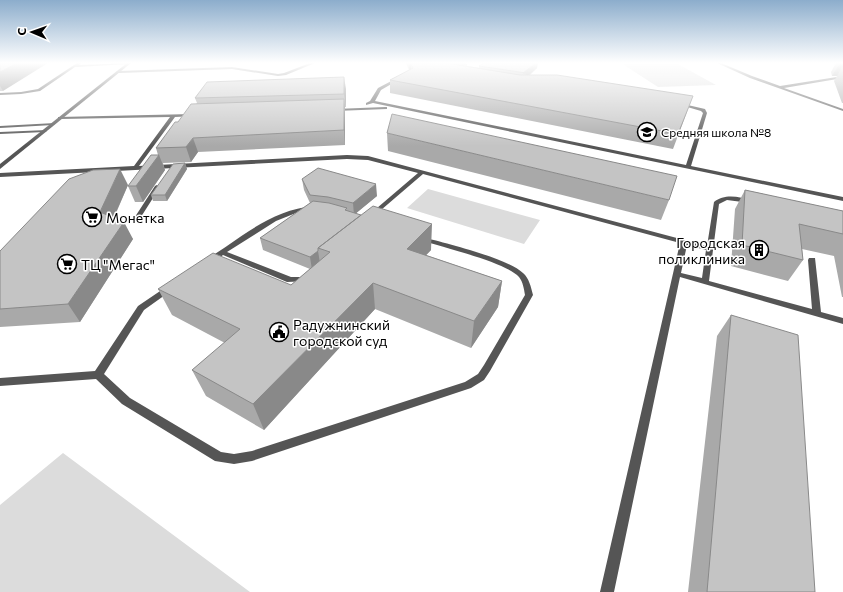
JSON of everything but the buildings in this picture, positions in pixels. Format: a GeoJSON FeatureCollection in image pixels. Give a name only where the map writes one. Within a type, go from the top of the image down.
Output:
{"type":"FeatureCollection","features":[{"type":"Feature","properties":{"kind":"street"},"geometry":{"type":"LineString","coordinates":[[0,94],[36,91]]}},
{"type":"Feature","properties":{"kind":"street"},"geometry":{"type":"LineString","coordinates":[[0,167],[95,91]]}},
{"type":"Feature","properties":{"kind":"street"},"geometry":{"type":"LineString","coordinates":[[362,109],[372,102],[378,91]]}},
{"type":"Feature","properties":{"kind":"street"},"geometry":{"type":"LineString","coordinates":[[788,91],[843,110]]}},
{"type":"Feature","properties":{"kind":"street"},"geometry":{"type":"LineString","coordinates":[[372,102],[843,199]]}},
{"type":"Feature","properties":{"kind":"street"},"geometry":{"type":"LineString","coordinates":[[674,103],[697,107],[705,113],[688,168]]}},
{"type":"Feature","properties":{"kind":"street"},"geometry":{"type":"LineString","coordinates":[[330,110],[399,107]]}},
{"type":"Feature","properties":{"kind":"street"},"geometry":{"type":"LineString","coordinates":[[136,167],[174,115]]}},
{"type":"Feature","properties":{"kind":"street"},"geometry":{"type":"LineString","coordinates":[[60,118],[198,115]]}},
{"type":"Feature","properties":{"kind":"street"},"geometry":{"type":"LineString","coordinates":[[0,127],[53,124]]}},
{"type":"Feature","properties":{"kind":"street"},"geometry":{"type":"LineString","coordinates":[[0,133],[45,131]]}},
{"type":"Feature","properties":{"kind":"street"},"geometry":{"type":"LineString","coordinates":[[0,174],[347,157],[368,158],[710,249]]}},
{"type":"Feature","properties":{"kind":"street"},"geometry":{"type":"LineString","coordinates":[[168,172],[172,166]]}},
{"type":"Feature","properties":{"kind":"street"},"geometry":{"type":"LineString","coordinates":[[371,222],[366,221],[422,172]]}},
{"type":"Feature","properties":{"kind":"street"},"geometry":{"type":"LineString","coordinates":[[136,220],[160,184]]}},
{"type":"Feature","properties":{"kind":"street"},"geometry":{"type":"LineString","coordinates":[[705,282],[716,203],[720,199],[729,198],[755,202]]}},
{"type":"Feature","properties":{"kind":"street"},"geometry":{"type":"LineString","coordinates":[[204,265],[276,217],[289,211],[301,208],[318,209]]}},
{"type":"Feature","properties":{"kind":"street"},"geometry":{"type":"LineString","coordinates":[[0,382],[98,375],[126,401],[219,457],[234,460],[252,456],[468,385],[481,377],[487,368],[529,295],[527,284],[520,274],[505,265],[414,236]]}},
{"type":"Feature","properties":{"kind":"street"},"geometry":{"type":"LineString","coordinates":[[607,592],[684,242]]}},
{"type":"Feature","properties":{"kind":"street"},"geometry":{"type":"LineString","coordinates":[[223,253],[290,280],[305,280],[312,276]]}},
{"type":"Feature","properties":{"kind":"street"},"geometry":{"type":"LineString","coordinates":[[812,260],[817,314]]}},
{"type":"Feature","properties":{"kind":"street"},"geometry":{"type":"LineString","coordinates":[[678,274],[843,321]]}},
{"type":"Feature","properties":{"kind":"street"},"geometry":{"type":"LineString","coordinates":[[98,375],[141,308],[178,282]]}},
{"type":"Feature","properties":{"kind":"shaded area"},"geometry":{"type":"Polygon","coordinates":[[[428,189],[540,220],[524,244],[407,208],[428,189]]]}},
{"type":"Feature","properties":{"kind":"shaded area"},"geometry":{"type":"Polygon","coordinates":[[[63,453],[250,592],[0,592],[0,505],[63,453]]]}},
{"type":"Feature","properties":{"kind":"place","name":"Средняя школа №8"},"geometry":{"type":"Point","coordinates":[647,132]}},
{"type":"Feature","properties":{"kind":"place","name":"Монетка"},"geometry":{"type":"Point","coordinates":[92,217]}},
{"type":"Feature","properties":{"kind":"place","name":"Городская поликлиника"},"geometry":{"type":"Point","coordinates":[759,250]}},
{"type":"Feature","properties":{"kind":"place","name":"ТЦ \"Мегас\""},"geometry":{"type":"Point","coordinates":[67,264]}},
{"type":"Feature","properties":{"kind":"place","name":"Радужнинский городской суд"},"geometry":{"type":"Point","coordinates":[279,332]}}]}
